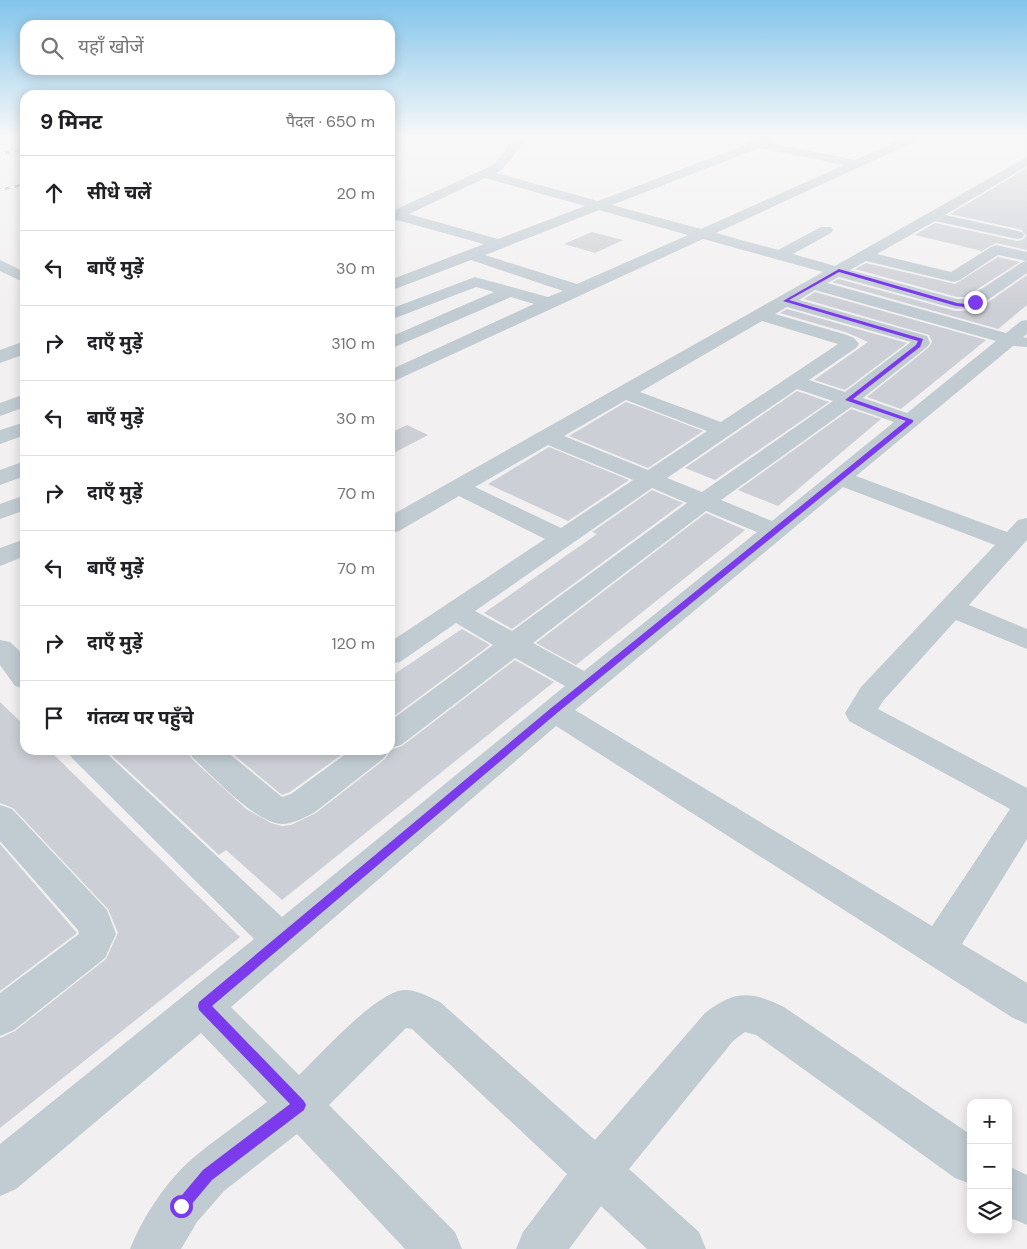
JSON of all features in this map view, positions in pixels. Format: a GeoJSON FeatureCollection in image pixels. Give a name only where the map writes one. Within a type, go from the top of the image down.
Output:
{"type":"FeatureCollection","features":[{"type":"Feature","properties":{"kind":"street"},"geometry":{"type":"LineString","coordinates":[[395,216],[443,193]]}},
{"type":"Feature","properties":{"kind":"street"},"geometry":{"type":"LineString","coordinates":[[552,193],[966,305],[975,302],[1027,266]]}},
{"type":"Feature","properties":{"kind":"street"},"geometry":{"type":"LineString","coordinates":[[395,284],[630,193]]}},
{"type":"Feature","properties":{"kind":"street"},"geometry":{"type":"LineString","coordinates":[[395,375],[549,302],[701,234],[785,193]]}},
{"type":"Feature","properties":{"kind":"street"},"geometry":{"type":"LineString","coordinates":[[395,523],[973,193]]}},
{"type":"Feature","properties":{"kind":"street"},"geometry":{"type":"LineString","coordinates":[[955,203],[973,207]]}},
{"type":"Feature","properties":{"kind":"street"},"geometry":{"type":"LineString","coordinates":[[932,216],[1022,231]]}},
{"type":"Feature","properties":{"kind":"street"},"geometry":{"type":"LineString","coordinates":[[395,218],[499,244]]}},
{"type":"Feature","properties":{"kind":"street"},"geometry":{"type":"LineString","coordinates":[[781,255],[826,230]]}},
{"type":"Feature","properties":{"kind":"street"},"geometry":{"type":"LineString","coordinates":[[865,256],[954,277],[1022,231]]}},
{"type":"Feature","properties":{"kind":"street"},"geometry":{"type":"LineString","coordinates":[[996,250],[1027,257]]}},
{"type":"Feature","properties":{"kind":"street"},"geometry":{"type":"LineString","coordinates":[[471,254],[578,290]]}},
{"type":"Feature","properties":{"kind":"street"},"geometry":{"type":"LineString","coordinates":[[0,265],[20,277]]}},
{"type":"Feature","properties":{"kind":"street"},"geometry":{"type":"LineString","coordinates":[[6,287],[20,282]]}},
{"type":"Feature","properties":{"kind":"street"},"geometry":{"type":"LineString","coordinates":[[395,313],[470,283],[480,282],[549,302]]}},
{"type":"Feature","properties":{"kind":"street"},"geometry":{"type":"LineString","coordinates":[[815,285],[1022,336]]}},
{"type":"Feature","properties":{"kind":"street"},"geometry":{"type":"LineString","coordinates":[[395,339],[511,291]]}},
{"type":"Feature","properties":{"kind":"street"},"geometry":{"type":"LineString","coordinates":[[395,733],[704,501],[848,400],[918,346],[921,340],[785,301]]}},
{"type":"Feature","properties":{"kind":"street"},"geometry":{"type":"LineString","coordinates":[[395,652],[850,344],[841,339],[760,315]]}},
{"type":"Feature","properties":{"kind":"street"},"geometry":{"type":"LineString","coordinates":[[0,1173],[204,1006],[280,940],[585,685],[911,421],[1022,336]]}},
{"type":"Feature","properties":{"kind":"street"},"geometry":{"type":"LineString","coordinates":[[395,341],[436,355]]}},
{"type":"Feature","properties":{"kind":"street"},"geometry":{"type":"LineString","coordinates":[[0,357],[20,349]]}},
{"type":"Feature","properties":{"kind":"street"},"geometry":{"type":"LineString","coordinates":[[795,382],[911,421]]}},
{"type":"Feature","properties":{"kind":"street"},"geometry":{"type":"LineString","coordinates":[[623,392],[724,430]]}},
{"type":"Feature","properties":{"kind":"street"},"geometry":{"type":"LineString","coordinates":[[0,410],[20,402]]}},
{"type":"Feature","properties":{"kind":"street"},"geometry":{"type":"LineString","coordinates":[[0,438],[20,430]]}},
{"type":"Feature","properties":{"kind":"street"},"geometry":{"type":"LineString","coordinates":[[546,436],[776,531]]}},
{"type":"Feature","properties":{"kind":"street"},"geometry":{"type":"LineString","coordinates":[[0,478],[20,470]]}},
{"type":"Feature","properties":{"kind":"street"},"geometry":{"type":"LineString","coordinates":[[842,478],[1020,534],[872,694],[860,713],[1027,803]]}},
{"type":"Feature","properties":{"kind":"street"},"geometry":{"type":"LineString","coordinates":[[458,487],[564,539]]}},
{"type":"Feature","properties":{"kind":"street"},"geometry":{"type":"LineString","coordinates":[[0,512],[20,504]]}},
{"type":"Feature","properties":{"kind":"street"},"geometry":{"type":"LineString","coordinates":[[0,558],[20,548]]}},
{"type":"Feature","properties":{"kind":"street"},"geometry":{"type":"LineString","coordinates":[[952,608],[1027,640]]}},
{"type":"Feature","properties":{"kind":"street"},"geometry":{"type":"LineString","coordinates":[[455,611],[585,685]]}},
{"type":"Feature","properties":{"kind":"street"},"geometry":{"type":"LineString","coordinates":[[554,711],[1027,1005]]}},
{"type":"Feature","properties":{"kind":"street"},"geometry":{"type":"LineString","coordinates":[[88,755],[280,940]]}},
{"type":"Feature","properties":{"kind":"street"},"geometry":{"type":"LineString","coordinates":[[210,755],[262,801],[272,808],[281,811],[291,810],[303,803],[366,755]]}},
{"type":"Feature","properties":{"kind":"street"},"geometry":{"type":"LineString","coordinates":[[937,950],[1027,812]]}},
{"type":"Feature","properties":{"kind":"street"},"geometry":{"type":"LineString","coordinates":[[0,818],[94,921],[98,930],[97,939],[92,946],[0,1017]]}},
{"type":"Feature","properties":{"kind":"street"},"geometry":{"type":"LineString","coordinates":[[204,1006],[438,1249]]}},
{"type":"Feature","properties":{"kind":"street"},"geometry":{"type":"LineString","coordinates":[[154,1249],[181,1206],[208,1175],[299,1105],[392,1014],[404,1007],[426,1014],[682,1249]]}},
{"type":"Feature","properties":{"kind":"street"},"geometry":{"type":"LineString","coordinates":[[540,1249],[598,1171],[719,1027],[734,1014],[760,1015],[770,1021],[967,1159]]}},
{"type":"Feature","properties":{"kind":"street"},"geometry":{"type":"LineString","coordinates":[[1012,1192],[1027,1202]]}},
{"type":"Feature","properties":{"kind":"building"},"geometry":{"type":"Polygon","coordinates":[[[985,193],[1027,193],[1027,250],[996,243],[982,251],[915,235],[935,223],[1017,241],[1022,240],[1026,236],[1022,230],[950,214],[985,193]]]}},
{"type":"Feature","properties":{"kind":"building"},"geometry":{"type":"Polygon","coordinates":[[[592,232],[623,240],[595,253],[564,244],[592,232]]]}},
{"type":"Feature","properties":{"kind":"building"},"geometry":{"type":"Polygon","coordinates":[[[998,257],[1020,262],[965,297],[957,297],[855,269],[866,263],[955,284],[998,257]]]}},
{"type":"Feature","properties":{"kind":"building"},"geometry":{"type":"Polygon","coordinates":[[[1027,275],[1027,305],[998,329],[832,282],[839,279],[956,311],[977,310],[1027,275]]]}},
{"type":"Feature","properties":{"kind":"building"},"geometry":{"type":"Polygon","coordinates":[[[815,292],[986,340],[901,409],[867,397],[928,348],[932,342],[929,335],[804,299],[815,292]]]}},
{"type":"Feature","properties":{"kind":"building"},"geometry":{"type":"Polygon","coordinates":[[[787,309],[907,343],[845,390],[814,380],[868,342],[848,333],[780,313],[787,309]]]}},
{"type":"Feature","properties":{"kind":"building"},"geometry":{"type":"Polygon","coordinates":[[[797,391],[829,402],[715,480],[685,468],[797,391]]]}},
{"type":"Feature","properties":{"kind":"building"},"geometry":{"type":"Polygon","coordinates":[[[626,402],[703,431],[648,468],[569,436],[626,402]]]}},
{"type":"Feature","properties":{"kind":"building"},"geometry":{"type":"Polygon","coordinates":[[[851,409],[881,419],[778,506],[738,490],[851,409]]]}},
{"type":"Feature","properties":{"kind":"building"},"geometry":{"type":"Polygon","coordinates":[[[407,425],[428,435],[395,452],[395,431],[407,425]]]}},
{"type":"Feature","properties":{"kind":"building"},"geometry":{"type":"Polygon","coordinates":[[[549,447],[629,480],[568,521],[488,484],[549,447]]]}},
{"type":"Feature","properties":{"kind":"building"},"geometry":{"type":"Polygon","coordinates":[[[652,490],[683,503],[512,629],[484,613],[597,534],[592,532],[652,490]]]}},
{"type":"Feature","properties":{"kind":"building"},"geometry":{"type":"Polygon","coordinates":[[[706,513],[745,530],[576,665],[536,643],[706,513]]]}},
{"type":"Feature","properties":{"kind":"building"},"geometry":{"type":"Polygon","coordinates":[[[462,629],[490,645],[395,715],[395,674],[462,629]]]}},
{"type":"Feature","properties":{"kind":"building"},"geometry":{"type":"Polygon","coordinates":[[[515,660],[554,682],[282,900],[226,850],[219,855],[111,755],[189,755],[246,809],[271,823],[282,826],[291,825],[316,813],[388,755],[395,755],[395,749],[402,746],[515,660]]]}},
{"type":"Feature","properties":{"kind":"building"},"geometry":{"type":"Polygon","coordinates":[[[0,702],[20,721],[20,755],[54,755],[240,937],[0,1128],[0,1038],[15,1031],[106,959],[118,933],[108,909],[13,808],[0,803],[0,702]]]}},
{"type":"Feature","properties":{"kind":"building"},"geometry":{"type":"Polygon","coordinates":[[[234,755],[341,755],[290,792],[282,795],[234,755]]]}},
{"type":"Feature","properties":{"kind":"building"},"geometry":{"type":"Polygon","coordinates":[[[0,844],[77,933],[0,991],[0,844]]]}},
{"type":"Feature","properties":{"kind":"route"},"geometry":{"type":"LineString","coordinates":[[181,1206],[208,1175],[226,1159],[299,1105],[204,1006],[554,711],[911,421],[848,400],[918,346],[921,340],[785,301],[839,271],[956,304],[966,305],[975,302]]}}]}
